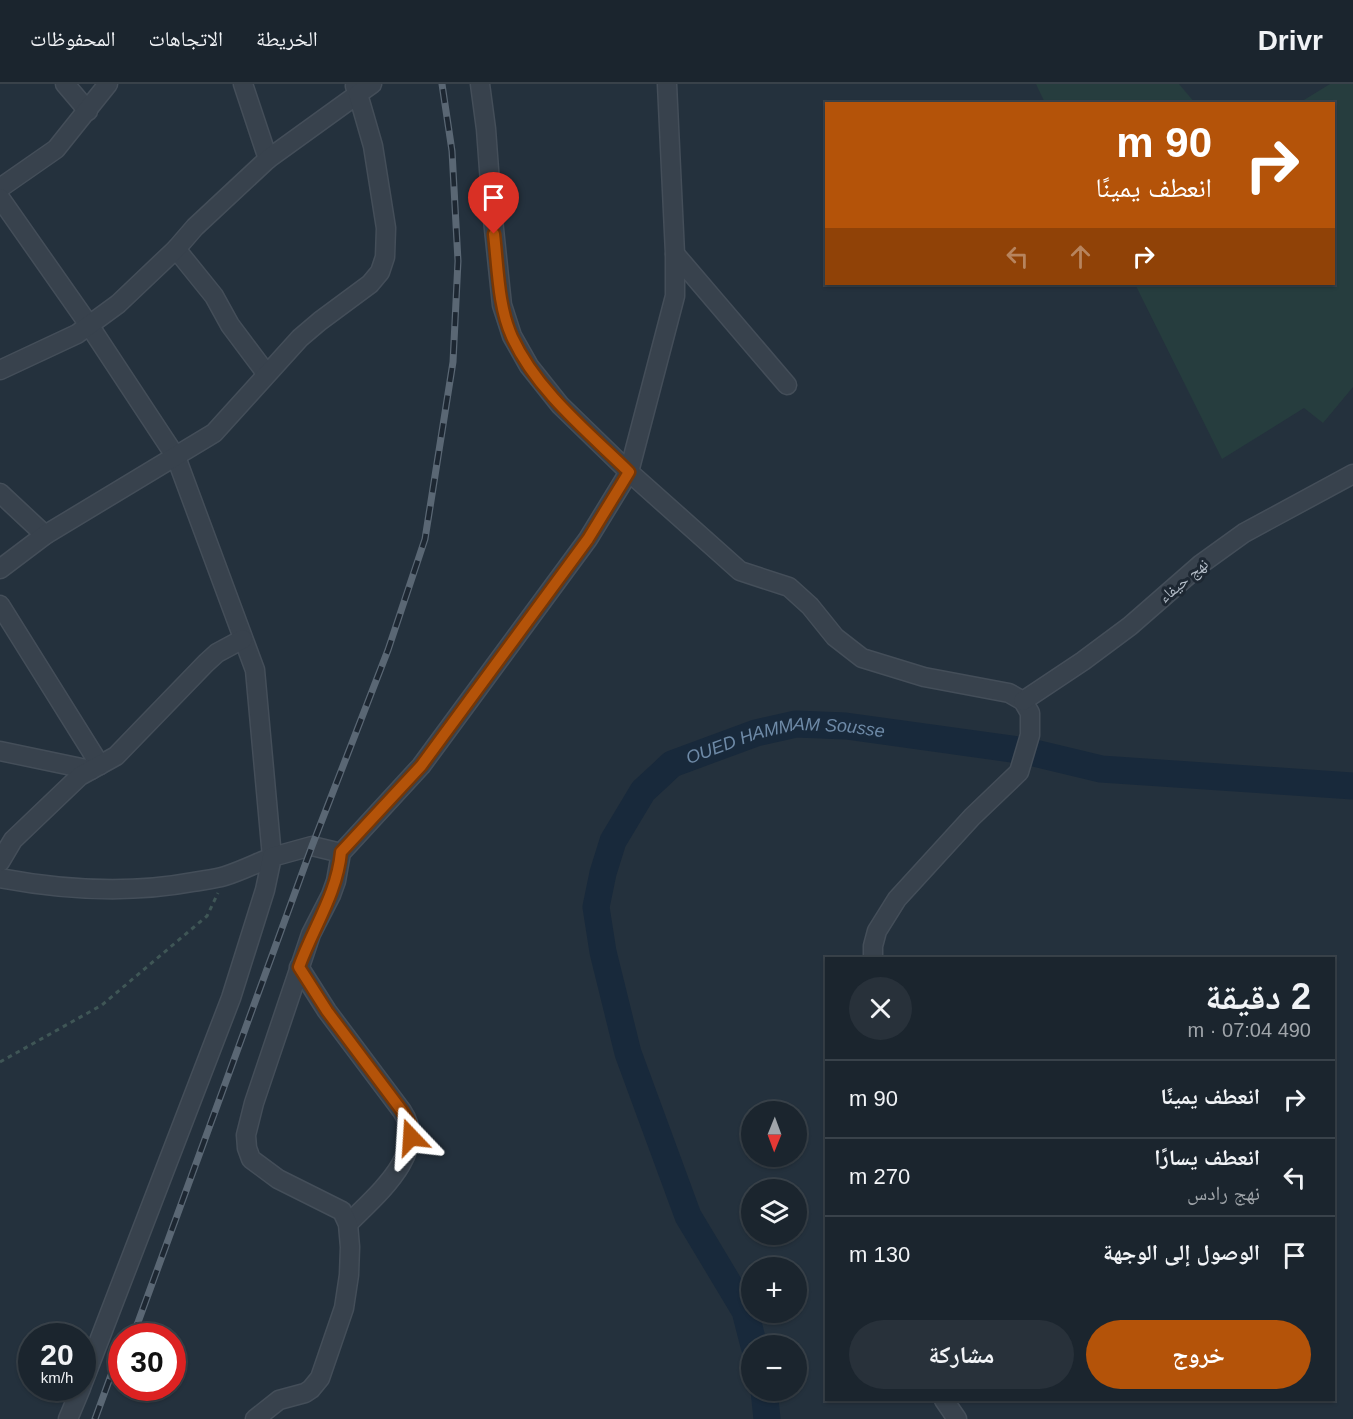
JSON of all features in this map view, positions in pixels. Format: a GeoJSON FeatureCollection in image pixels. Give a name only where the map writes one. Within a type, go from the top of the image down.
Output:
{"type":"FeatureCollection","features":[{"type":"Feature","properties":{"kind":"street"},"geometry":{"type":"LineString","coordinates":[[65,84],[87,111]]}},
{"type":"Feature","properties":{"kind":"street"},"geometry":{"type":"LineString","coordinates":[[0,188],[56,149],[108,84]]}},
{"type":"Feature","properties":{"kind":"street"},"geometry":{"type":"LineString","coordinates":[[243,84],[268,159]]}},
{"type":"Feature","properties":{"kind":"street"},"geometry":{"type":"LineString","coordinates":[[480,84],[502,305],[512,336],[529,366],[560,405],[629,472],[740,571],[789,587],[810,606],[835,637],[862,658],[924,678],[1009,693],[1023,701],[1030,713],[1030,735],[1019,771],[897,899],[877,931],[873,957]]}},
{"type":"Feature","properties":{"kind":"street"},"geometry":{"type":"LineString","coordinates":[[255,1419],[279,1400],[311,1389],[320,1378],[344,1308],[350,1247],[348,1224],[342,1211],[288,1184],[251,1160],[246,1136],[254,1103],[311,934],[332,895],[341,852],[421,766],[588,539],[629,472],[675,296],[667,84]]}},
{"type":"Feature","properties":{"kind":"street"},"geometry":{"type":"LineString","coordinates":[[0,370],[77,334],[118,304],[176,249],[195,227],[268,159],[361,88],[386,228],[385,257],[380,272],[370,284],[320,321],[266,373],[214,433],[45,535],[0,569]]}},
{"type":"Feature","properties":{"kind":"street"},"geometry":{"type":"LineString","coordinates":[[0,198],[89,325],[176,457],[255,670],[258,686],[272,857],[265,890],[231,998],[96,1350]]}},
{"type":"Feature","properties":{"kind":"street"},"geometry":{"type":"LineString","coordinates":[[176,249],[214,296],[230,325],[266,373]]}},
{"type":"Feature","properties":{"kind":"street"},"geometry":{"type":"LineString","coordinates":[[675,254],[787,385]]}},
{"type":"Feature","properties":{"kind":"street","name":"نهج حيفاء"},"geometry":{"type":"LineString","coordinates":[[1023,701],[1130,626],[1201,564],[1245,533],[1353,474]]}},
{"type":"Feature","properties":{"kind":"street"},"geometry":{"type":"LineString","coordinates":[[0,493],[45,535]]}},
{"type":"Feature","properties":{"kind":"street"},"geometry":{"type":"LineString","coordinates":[[0,606],[95,767]]}},
{"type":"Feature","properties":{"kind":"street"},"geometry":{"type":"LineString","coordinates":[[0,862],[13,840],[80,776],[116,756],[206,663],[217,653],[243,639]]}},
{"type":"Feature","properties":{"kind":"street"},"geometry":{"type":"LineString","coordinates":[[0,751],[95,767]]}},
{"type":"Feature","properties":{"kind":"street"},"geometry":{"type":"LineString","coordinates":[[0,878],[39,885],[114,890],[168,887],[224,877],[303,847],[312,846],[341,852]]}},
{"type":"Feature","properties":{"kind":"street"},"geometry":{"type":"LineString","coordinates":[[299,967],[332,1019],[402,1111],[411,1128],[410,1147],[403,1162],[348,1224]]}},
{"type":"Feature","properties":{"kind":"street"},"geometry":{"type":"LineString","coordinates":[[68,1419],[76,1401]]}},
{"type":"Feature","properties":{"kind":"street"},"geometry":{"type":"LineString","coordinates":[[945,1401],[957,1419]]}},
{"type":"Feature","properties":{"kind":"path"},"geometry":{"type":"LineString","coordinates":[[0,1062],[87,1014],[115,994],[207,916],[224,877]]}},
{"type":"Feature","properties":{"kind":"green space"},"geometry":{"type":"Polygon","coordinates":[[[1036,84],[1179,84],[1194,102],[1045,102],[1036,84]]]}},
{"type":"Feature","properties":{"kind":"green space"},"geometry":{"type":"Polygon","coordinates":[[[1330,84],[1353,84],[1353,387],[1323,423],[1304,408],[1222,459],[1135,285],[1335,285],[1335,102],[1301,102],[1330,84]]]}},
{"type":"Feature","properties":{"kind":"waterway","name":"OUED HAMMAM Sousse"},"geometry":{"type":"LineString","coordinates":[[751,1335],[745,1311],[688,1216],[628,1053],[603,952],[596,907],[613,841],[643,791],[672,764],[756,733],[796,724],[846,726],[1026,751],[1101,769],[1353,786]]}},
{"type":"Feature","properties":{"kind":"waterway","name":"OUED HAMMAM Sousse"},"geometry":{"type":"LineString","coordinates":[[765,1401],[767,1419]]}},
{"type":"Feature","properties":{"kind":"railway"},"geometry":{"type":"LineString","coordinates":[[138,1323],[312,846],[388,650],[425,539],[453,362],[458,261],[452,151],[442,84]]}},
{"type":"Feature","properties":{"kind":"railway"},"geometry":{"type":"LineString","coordinates":[[95,1419],[108,1383]]}},
{"type":"Feature","properties":{"kind":"route"},"geometry":{"type":"LineString","coordinates":[[411,1137],[408,1120],[327,1011],[299,967],[311,934],[332,895],[341,852],[421,766],[588,539],[629,472],[560,405],[529,366],[512,336],[502,305],[494,234]]}}]}
